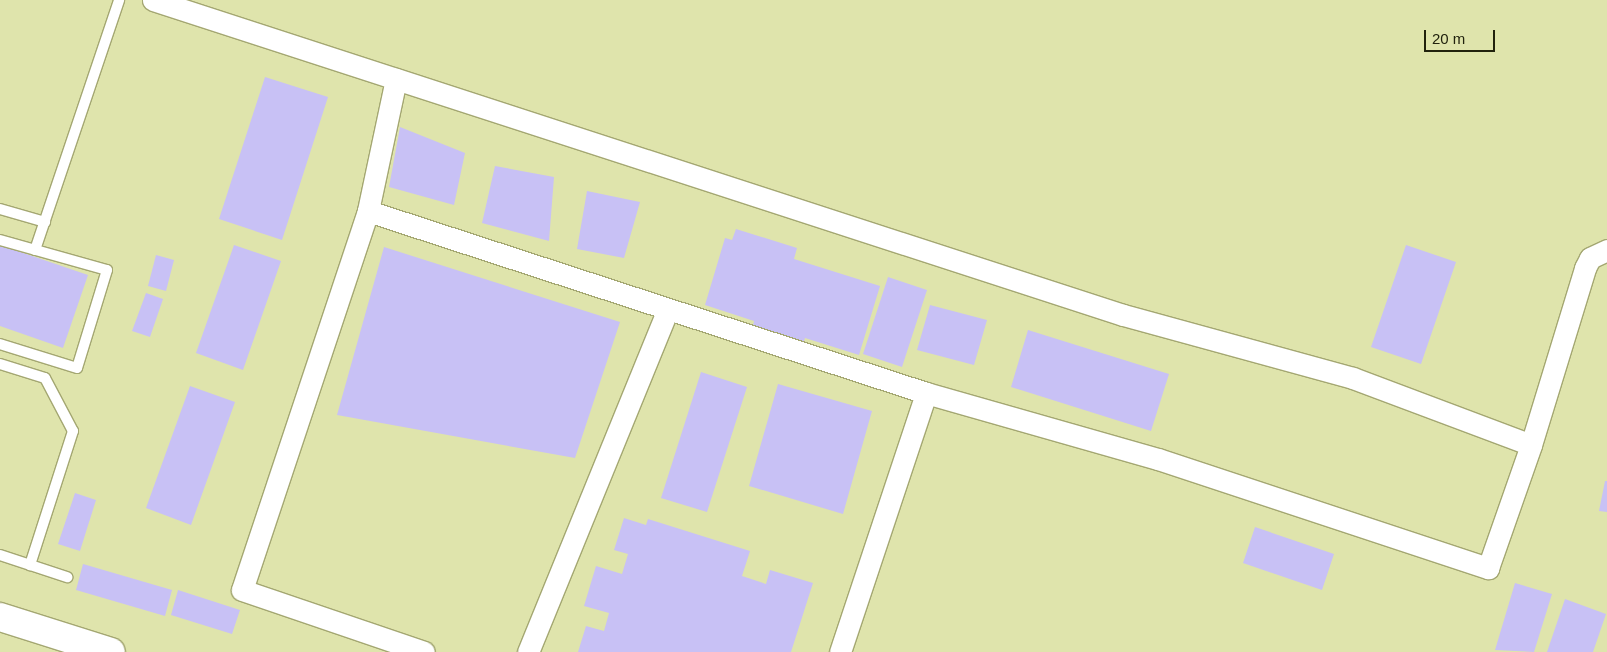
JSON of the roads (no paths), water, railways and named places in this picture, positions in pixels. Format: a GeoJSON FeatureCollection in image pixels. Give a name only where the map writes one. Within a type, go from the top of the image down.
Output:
{"type":"FeatureCollection","features":[{"type":"Feature","properties":{"kind":"street"},"geometry":{"type":"LineString","coordinates":[[154,0],[1123,315],[1352,378],[1531,445]]}},
{"type":"Feature","properties":{"kind":"street"},"geometry":{"type":"LineString","coordinates":[[396,79],[368,211],[242,590],[424,652]]}},
{"type":"Feature","properties":{"kind":"street"},"geometry":{"type":"LineString","coordinates":[[368,211],[926,393],[1158,458],[1488,568],[1531,445],[1585,268],[1590,258],[1607,250]]}},
{"type":"Feature","properties":{"kind":"street"},"geometry":{"type":"LineString","coordinates":[[528,652],[668,309]]}},
{"type":"Feature","properties":{"kind":"street"},"geometry":{"type":"LineString","coordinates":[[840,652],[926,393]]}},
{"type":"Feature","properties":{"kind":"street"},"geometry":{"type":"LineString","coordinates":[[0,617],[112,652]]}},
{"type":"Feature","properties":{"kind":"lane"},"geometry":{"type":"LineString","coordinates":[[36,250],[119,0]]}},
{"type":"Feature","properties":{"kind":"lane"},"geometry":{"type":"LineString","coordinates":[[0,209],[46,222]]}},
{"type":"Feature","properties":{"kind":"lane"},"geometry":{"type":"LineString","coordinates":[[0,240],[107,270],[77,368],[0,344]]}},
{"type":"Feature","properties":{"kind":"lane"},"geometry":{"type":"LineString","coordinates":[[0,364],[45,378],[73,431],[30,565]]}},
{"type":"Feature","properties":{"kind":"lane"},"geometry":{"type":"LineString","coordinates":[[0,555],[67,577]]}}]}
